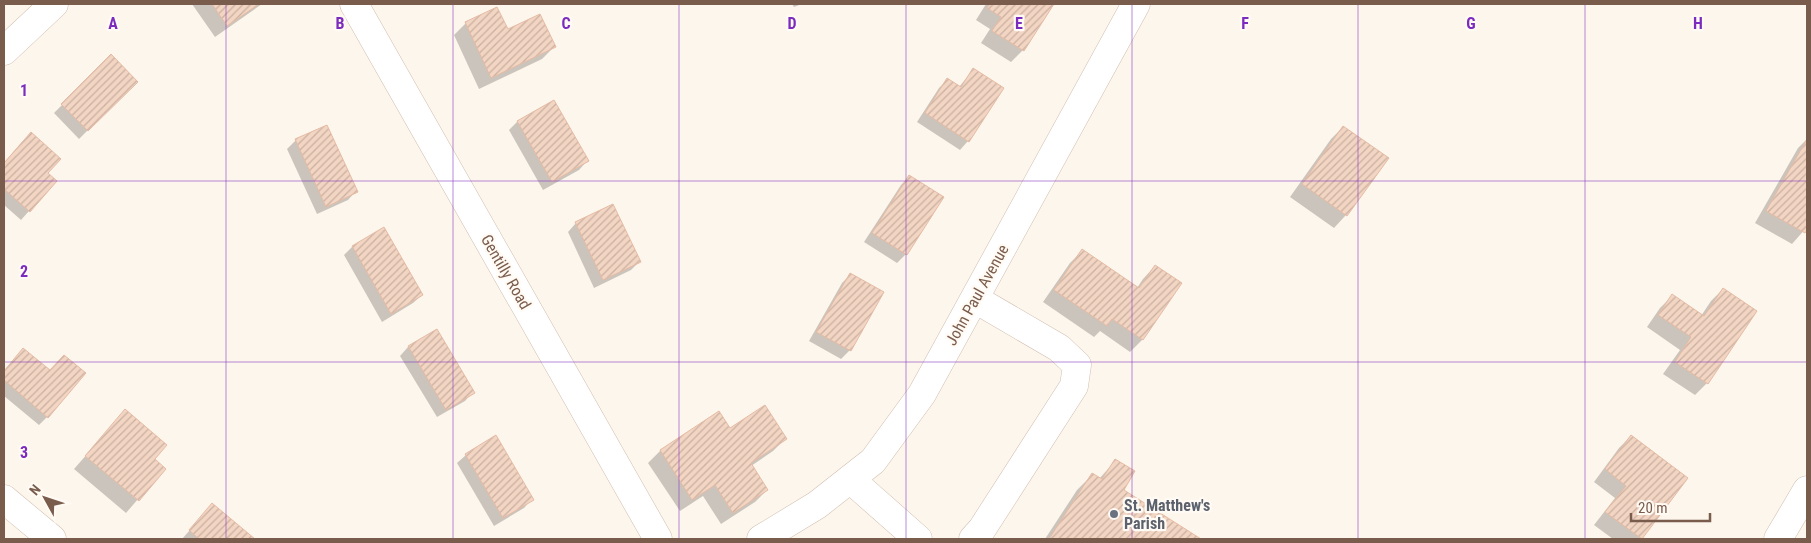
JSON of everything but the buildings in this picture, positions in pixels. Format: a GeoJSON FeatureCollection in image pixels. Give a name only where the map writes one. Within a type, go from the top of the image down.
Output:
{"type":"FeatureCollection","features":[{"type":"Feature","properties":{"kind":"street"},"geometry":{"type":"LineString","coordinates":[[4,51],[54,4]]}},
{"type":"Feature","properties":{"kind":"street","name":"Gentilly Road"},"geometry":{"type":"LineString","coordinates":[[354,4],[658,539]]}},
{"type":"Feature","properties":{"kind":"street","name":"John Paul Avenue"},"geometry":{"type":"LineString","coordinates":[[761,539],[817,505],[873,461],[922,394],[1136,4]]}},
{"type":"Feature","properties":{"kind":"street"},"geometry":{"type":"LineString","coordinates":[[973,539],[982,529],[1074,386],[1078,365],[1059,348],[975,299]]}},
{"type":"Feature","properties":{"kind":"street"},"geometry":{"type":"LineString","coordinates":[[850,479],[918,539]]}},
{"type":"Feature","properties":{"kind":"street"},"geometry":{"type":"LineString","coordinates":[[1778,539],[1807,490]]}},
{"type":"Feature","properties":{"kind":"street"},"geometry":{"type":"LineString","coordinates":[[4,499],[52,539]]}},
{"type":"Feature","properties":{"kind":"place","name":"St. Matthew's Parish"},"geometry":{"type":"Point","coordinates":[1114,514]}}]}
